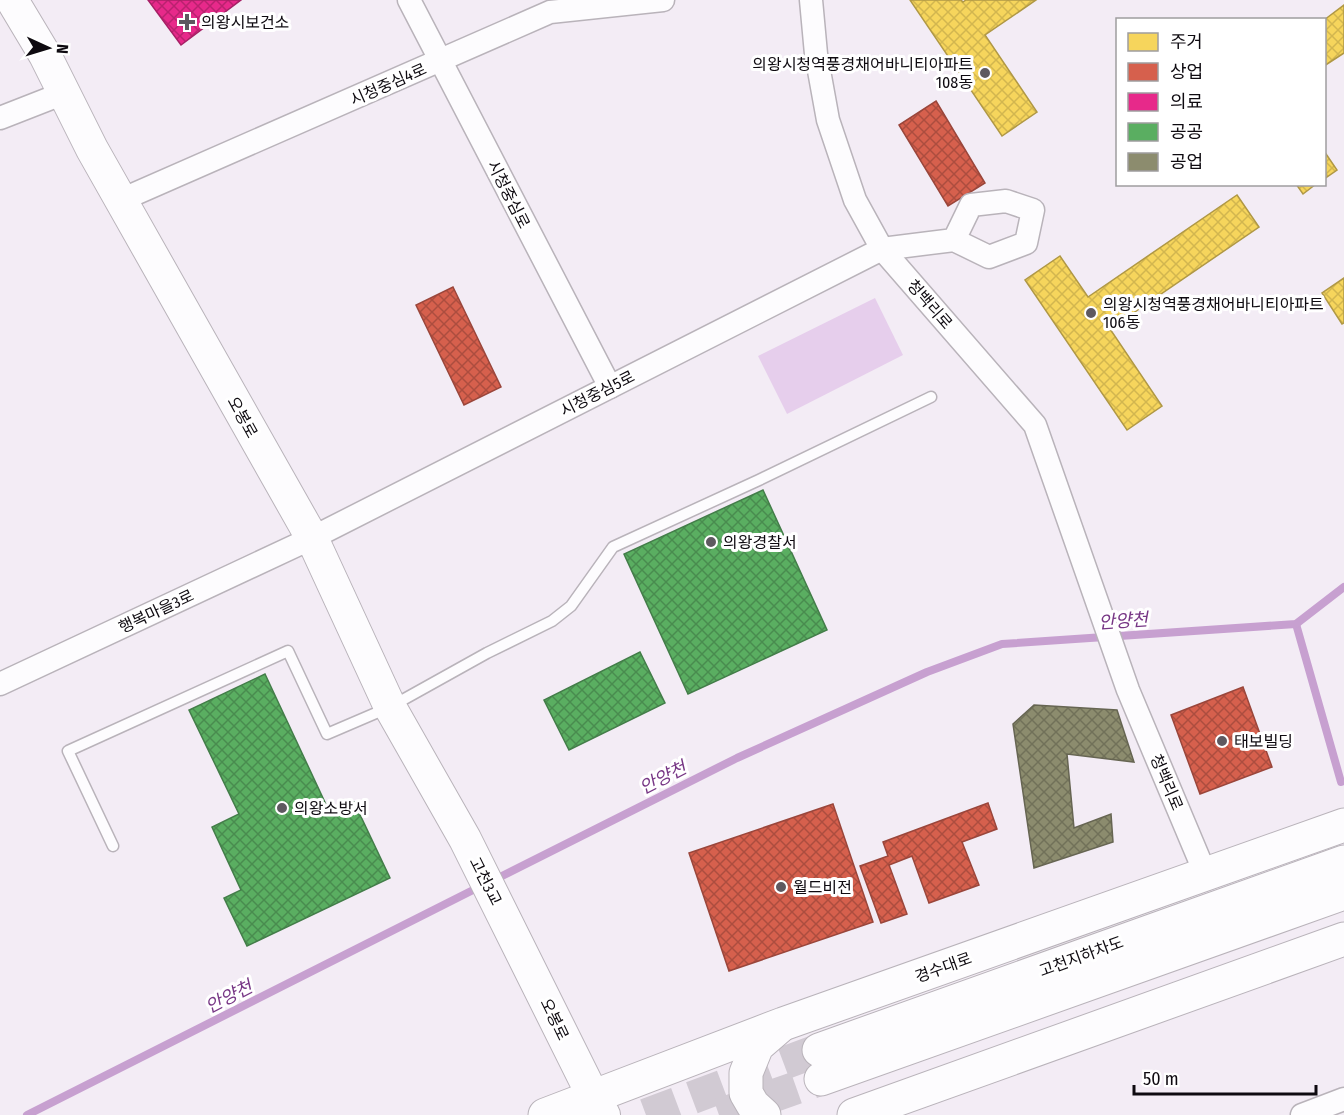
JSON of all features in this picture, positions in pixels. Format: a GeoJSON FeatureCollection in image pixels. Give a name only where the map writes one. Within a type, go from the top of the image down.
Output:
{"type":"FeatureCollection","features":[{"type":"Feature","properties":{"kind":"main road","name":"경수대로"},"geometry":{"type":"LineString","coordinates":[[545,1115],[598,1106],[783,1024],[1344,825]]}},
{"type":"Feature","properties":{"kind":"main road","name":"고천지하차도"},"geometry":{"type":"LineString","coordinates":[[1344,862],[820,1065],[1344,893]]}},
{"type":"Feature","properties":{"kind":"main road"},"geometry":{"type":"LineString","coordinates":[[854,1115],[1344,939]]}},
{"type":"Feature","properties":{"kind":"main road"},"geometry":{"type":"LineString","coordinates":[[764,1115],[753,1106],[746,1093],[746,1073],[757,1046],[783,1024]]}},
{"type":"Feature","properties":{"kind":"street","name":"오봉로"},"geometry":{"type":"LineString","coordinates":[[12,0],[45,55],[121,200],[312,538],[390,706],[465,839]]}},
{"type":"Feature","properties":{"kind":"street","name":"시청중심로"},"geometry":{"type":"LineString","coordinates":[[409,0],[609,387]]}},
{"type":"Feature","properties":{"kind":"street","name":"시청중심4로"},"geometry":{"type":"LineString","coordinates":[[121,200],[550,12],[663,0]]}},
{"type":"Feature","properties":{"kind":"street","name":"청백리로"},"geometry":{"type":"LineString","coordinates":[[811,0],[816,54],[828,120],[855,200],[882,249],[1035,424],[1128,690],[1205,873]]}},
{"type":"Feature","properties":{"kind":"street"},"geometry":{"type":"LineString","coordinates":[[0,118],[64,93]]}},
{"type":"Feature","properties":{"kind":"street","name":"시청중심5로"},"geometry":{"type":"LineString","coordinates":[[312,538],[882,249],[954,240]]}},
{"type":"Feature","properties":{"kind":"street","name":"행복마을3로"},"geometry":{"type":"LineString","coordinates":[[0,684],[312,538]]}},
{"type":"Feature","properties":{"kind":"street","name":"고천3교"},"geometry":{"type":"LineString","coordinates":[[465,839],[507,922]]}},
{"type":"Feature","properties":{"kind":"street","name":"오봉로"},"geometry":{"type":"LineString","coordinates":[[507,922],[598,1106]]}},
{"type":"Feature","properties":{"kind":"street"},"geometry":{"type":"LineString","coordinates":[[1302,1115],[1344,1099]]}},
{"type":"Feature","properties":{"kind":"lane"},"geometry":{"type":"LineString","coordinates":[[113,846],[68,751],[288,651],[327,734],[390,706],[552,621],[571,606],[613,547],[931,397]]}},
{"type":"Feature","properties":{"kind":"shaded area"},"geometry":{"type":"Polygon","coordinates":[[[875,298],[903,355],[787,414],[758,356],[875,298]]]}},
{"type":"Feature","properties":{"kind":"building: 주거","name":"의왕시청역풍경채어바니티아파트 108동"},"geometry":{"type":"Polygon","coordinates":[[[910,0],[961,0],[963,2],[966,0],[1036,0],[985,35],[1037,112],[1002,136],[910,0]]]}},
{"type":"Feature","properties":{"kind":"building: 주거"},"geometry":{"type":"Polygon","coordinates":[[[1344,5],[1344,53],[1326,65],[1326,18],[1344,5]]]}},
{"type":"Feature","properties":{"kind":"building: 주거"},"geometry":{"type":"Polygon","coordinates":[[[1326,154],[1337,170],[1326,178],[1326,154]]]}},
{"type":"Feature","properties":{"kind":"building: 주거"},"geometry":{"type":"Polygon","coordinates":[[[1297,186],[1313,186],[1303,194],[1297,186]]]}},
{"type":"Feature","properties":{"kind":"building: 주거","name":"의왕시청역풍경채어바니티아파트 106동"},"geometry":{"type":"Polygon","coordinates":[[[1237,195],[1259,227],[1110,329],[1162,406],[1127,430],[1025,280],[1060,256],[1088,297],[1237,195]]]}},
{"type":"Feature","properties":{"kind":"building: 주거"},"geometry":{"type":"Polygon","coordinates":[[[1344,278],[1344,323],[1342,324],[1322,293],[1344,278]]]}},
{"type":"Feature","properties":{"kind":"building: 상업"},"geometry":{"type":"Polygon","coordinates":[[[936,101],[985,183],[948,206],[899,125],[936,101]]]}},
{"type":"Feature","properties":{"kind":"building: 상업"},"geometry":{"type":"Polygon","coordinates":[[[453,287],[501,387],[464,405],[416,305],[453,287]]]}},
{"type":"Feature","properties":{"kind":"building: 상업","name":"태보빌딩"},"geometry":{"type":"Polygon","coordinates":[[[1243,687],[1272,767],[1200,794],[1171,715],[1243,687]]]}},
{"type":"Feature","properties":{"kind":"building: 상업"},"geometry":{"type":"Polygon","coordinates":[[[988,803],[997,829],[962,842],[979,885],[929,903],[912,856],[889,865],[907,914],[881,923],[860,866],[888,856],[883,842],[988,803]]]}},
{"type":"Feature","properties":{"kind":"building: 상업","name":"월드비전"},"geometry":{"type":"Polygon","coordinates":[[[833,804],[873,922],[729,971],[689,853],[833,804]]]}},
{"type":"Feature","properties":{"kind":"building: 의료","name":"의왕시보건소"},"geometry":{"type":"Polygon","coordinates":[[[148,0],[241,0],[181,45],[148,0]]]}},
{"type":"Feature","properties":{"kind":"building: 공공"},"geometry":{"type":"Polygon","coordinates":[[[763,490],[827,630],[688,694],[624,554],[763,490]]]}},
{"type":"Feature","properties":{"kind":"building: 공공"},"geometry":{"type":"Polygon","coordinates":[[[640,652],[665,703],[569,750],[544,700],[640,652]]]}},
{"type":"Feature","properties":{"kind":"building: 공공","name":"의왕소방서"},"geometry":{"type":"Polygon","coordinates":[[[265,674],[330,813],[354,802],[390,878],[247,946],[224,898],[241,890],[212,827],[239,814],[189,710],[265,674]]]}},
{"type":"Feature","properties":{"kind":"building: 공업"},"geometry":{"type":"Polygon","coordinates":[[[1034,705],[1117,710],[1134,762],[1067,754],[1074,828],[1111,814],[1113,842],[1034,868],[1013,724],[1034,705]]]}},
{"type":"Feature","properties":{"kind":"waterway","name":"안양천"},"geometry":{"type":"LineString","coordinates":[[492,881],[737,758],[927,672],[1002,644],[1296,624],[1344,587]]}},
{"type":"Feature","properties":{"kind":"waterway"},"geometry":{"type":"LineString","coordinates":[[1296,624],[1341,782]]}},
{"type":"Feature","properties":{"kind":"waterway","name":"안양천"},"geometry":{"type":"LineString","coordinates":[[27,1115],[481,886]]}},
{"type":"Feature","properties":{"kind":"tunnel"},"geometry":{"type":"LineString","coordinates":[[646,1115],[819,1050]]}},
{"type":"Feature","properties":{"kind":"tunnel"},"geometry":{"type":"LineString","coordinates":[[719,1115],[821,1079]]}},
{"type":"Feature","properties":{"kind":"place","name":"의왕시보건소"},"geometry":{"type":"Point","coordinates":[187,22]}},
{"type":"Feature","properties":{"kind":"place","name":"의왕시청역풍경채어바니티아파트 108동"},"geometry":{"type":"Point","coordinates":[985,73]}},
{"type":"Feature","properties":{"kind":"place","name":"의왕시청역풍경채어바니티아파트 106동"},"geometry":{"type":"Point","coordinates":[1091,313]}},
{"type":"Feature","properties":{"kind":"place","name":"의왕경찰서"},"geometry":{"type":"Point","coordinates":[711,542]}},
{"type":"Feature","properties":{"kind":"place","name":"태보빌딩"},"geometry":{"type":"Point","coordinates":[1222,741]}},
{"type":"Feature","properties":{"kind":"place","name":"의왕소방서"},"geometry":{"type":"Point","coordinates":[282,808]}},
{"type":"Feature","properties":{"kind":"place","name":"월드비전"},"geometry":{"type":"Point","coordinates":[781,887]}}]}
